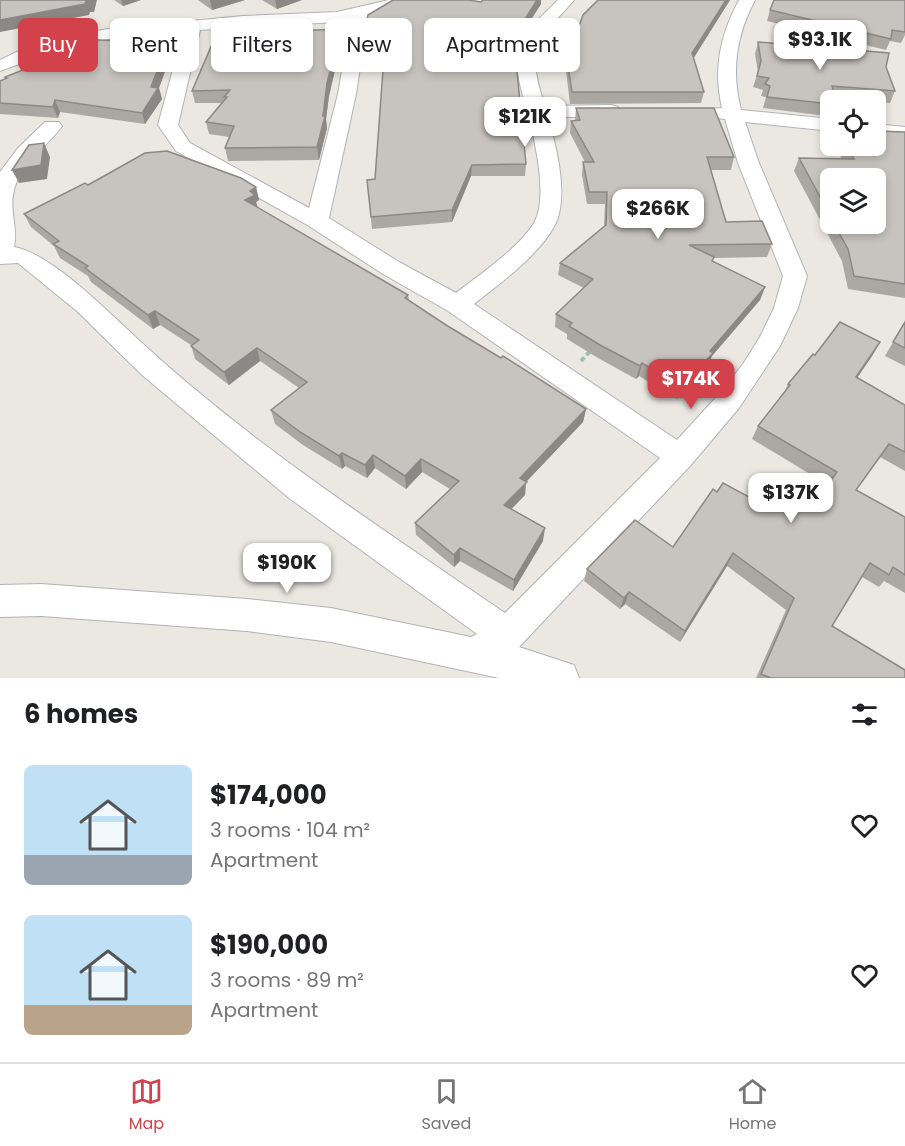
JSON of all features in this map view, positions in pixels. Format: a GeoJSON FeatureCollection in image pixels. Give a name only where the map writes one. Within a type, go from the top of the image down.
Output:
{"type":"FeatureCollection","features":[{"type":"Feature","properties":{"kind":"street"},"geometry":{"type":"LineString","coordinates":[[337,17],[341,0]]}},
{"type":"Feature","properties":{"kind":"street"},"geometry":{"type":"LineString","coordinates":[[199,26],[337,17],[409,0]]}},
{"type":"Feature","properties":{"kind":"street"},"geometry":{"type":"LineString","coordinates":[[457,305],[493,276],[537,235],[548,217],[549,183],[543,140],[525,67],[527,51],[532,39],[566,0]]}},
{"type":"Feature","properties":{"kind":"street"},"geometry":{"type":"LineString","coordinates":[[475,655],[507,635],[680,457],[738,388],[765,350],[791,298],[795,276],[731,114],[728,48],[734,25],[747,0]]}},
{"type":"Feature","properties":{"kind":"street"},"geometry":{"type":"LineString","coordinates":[[317,221],[347,94],[360,13]]}},
{"type":"Feature","properties":{"kind":"street"},"geometry":{"type":"LineString","coordinates":[[0,66],[33,51],[62,42],[110,34]]}},
{"type":"Feature","properties":{"kind":"street"},"geometry":{"type":"LineString","coordinates":[[180,72],[168,125],[173,136],[183,147],[317,221],[391,268],[457,305],[680,457]]}},
{"type":"Feature","properties":{"kind":"street"},"geometry":{"type":"LineString","coordinates":[[537,112],[627,111]]}},
{"type":"Feature","properties":{"kind":"street"},"geometry":{"type":"LineString","coordinates":[[696,111],[820,124]]}},
{"type":"Feature","properties":{"kind":"street"},"geometry":{"type":"LineString","coordinates":[[52,126],[25,150],[10,171],[3,189],[1,207],[6,231],[1,255],[15,254],[26,258],[87,306],[151,368],[300,489],[507,635]]}},
{"type":"Feature","properties":{"kind":"street"},"geometry":{"type":"LineString","coordinates":[[886,131],[905,132]]}},
{"type":"Feature","properties":{"kind":"street"},"geometry":{"type":"LineString","coordinates":[[0,602],[41,600],[247,615],[331,625],[475,655],[561,678]]}},
{"type":"Feature","properties":{"kind":"path"},"geometry":{"type":"LineString","coordinates":[[564,379],[593,347]]}},
{"type":"Feature","properties":{"kind":"building"},"geometry":{"type":"Polygon","coordinates":[[[0,0],[91,0],[91,1],[0,20],[0,0]]]}},
{"type":"Feature","properties":{"kind":"building"},"geometry":{"type":"Polygon","coordinates":[[[393,0],[481,2],[483,0],[537,0],[526,18],[424,18],[424,72],[517,72],[526,164],[472,165],[452,210],[371,217],[367,180],[375,179],[383,72],[412,72],[412,18],[367,18],[368,15],[393,0]]]}},
{"type":"Feature","properties":{"kind":"building"},"geometry":{"type":"Polygon","coordinates":[[[598,0],[726,0],[692,53],[704,92],[572,92],[569,72],[580,72],[580,23],[583,15],[598,0]]]}},
{"type":"Feature","properties":{"kind":"building"},"geometry":{"type":"Polygon","coordinates":[[[774,0],[905,0],[905,32],[892,30],[891,39],[770,10],[774,0]]]}},
{"type":"Feature","properties":{"kind":"building"},"geometry":{"type":"Polygon","coordinates":[[[313,30],[325,30],[325,72],[330,72],[323,116],[325,116],[317,147],[225,148],[234,126],[206,122],[230,90],[192,91],[211,47],[211,72],[313,72],[313,30]]]}},
{"type":"Feature","properties":{"kind":"building"},"geometry":{"type":"Polygon","coordinates":[[[98,40],[110,41],[110,72],[157,72],[151,87],[158,88],[142,113],[55,100],[53,107],[0,103],[0,81],[18,72],[98,72],[98,40]]]}},
{"type":"Feature","properties":{"kind":"building"},"geometry":{"type":"Polygon","coordinates":[[[758,42],[889,53],[886,67],[895,91],[832,86],[833,90],[820,90],[820,103],[767,97],[770,86],[765,84],[769,78],[757,76],[761,61],[758,42]]]}},
{"type":"Feature","properties":{"kind":"building"},"geometry":{"type":"Polygon","coordinates":[[[576,108],[714,108],[734,157],[707,157],[726,222],[762,221],[772,244],[689,245],[714,257],[712,261],[765,287],[710,351],[713,353],[681,387],[642,363],[640,366],[600,345],[569,326],[572,323],[556,314],[593,279],[560,263],[606,225],[607,192],[589,192],[583,162],[594,162],[571,121],[580,120],[576,108]]]}},
{"type":"Feature","properties":{"kind":"building"},"geometry":{"type":"Polygon","coordinates":[[[886,131],[905,132],[905,284],[854,276],[848,249],[840,234],[886,234],[886,168],[820,168],[820,197],[799,158],[854,159],[852,156],[886,156],[886,131]]]}},
{"type":"Feature","properties":{"kind":"building"},"geometry":{"type":"Polygon","coordinates":[[[44,143],[41,165],[12,170],[29,145],[44,143]]]}},
{"type":"Feature","properties":{"kind":"building"},"geometry":{"type":"Polygon","coordinates":[[[167,151],[241,178],[256,187],[250,191],[255,195],[245,200],[408,295],[405,298],[446,325],[501,358],[503,356],[586,409],[520,478],[527,482],[504,505],[545,528],[514,580],[460,548],[454,555],[415,523],[459,481],[421,459],[405,476],[373,455],[365,465],[342,453],[339,456],[300,432],[271,410],[307,382],[257,348],[224,372],[191,346],[199,340],[155,311],[148,315],[85,268],[88,266],[53,244],[59,241],[24,214],[85,183],[88,185],[145,153],[167,151]]]}},
{"type":"Feature","properties":{"kind":"building"},"geometry":{"type":"Polygon","coordinates":[[[840,322],[880,342],[856,377],[905,405],[905,452],[889,444],[856,490],[905,517],[905,575],[893,567],[889,575],[870,563],[832,626],[905,670],[905,678],[771,678],[761,674],[794,598],[733,553],[685,631],[629,592],[624,598],[587,569],[635,520],[673,547],[713,489],[717,492],[723,483],[764,505],[779,486],[811,506],[837,472],[758,426],[790,385],[788,384],[813,354],[815,355],[840,322]]]}},
{"type":"Feature","properties":{"kind":"building"},"geometry":{"type":"Polygon","coordinates":[[[905,322],[905,348],[893,342],[905,322]]]}}]}
